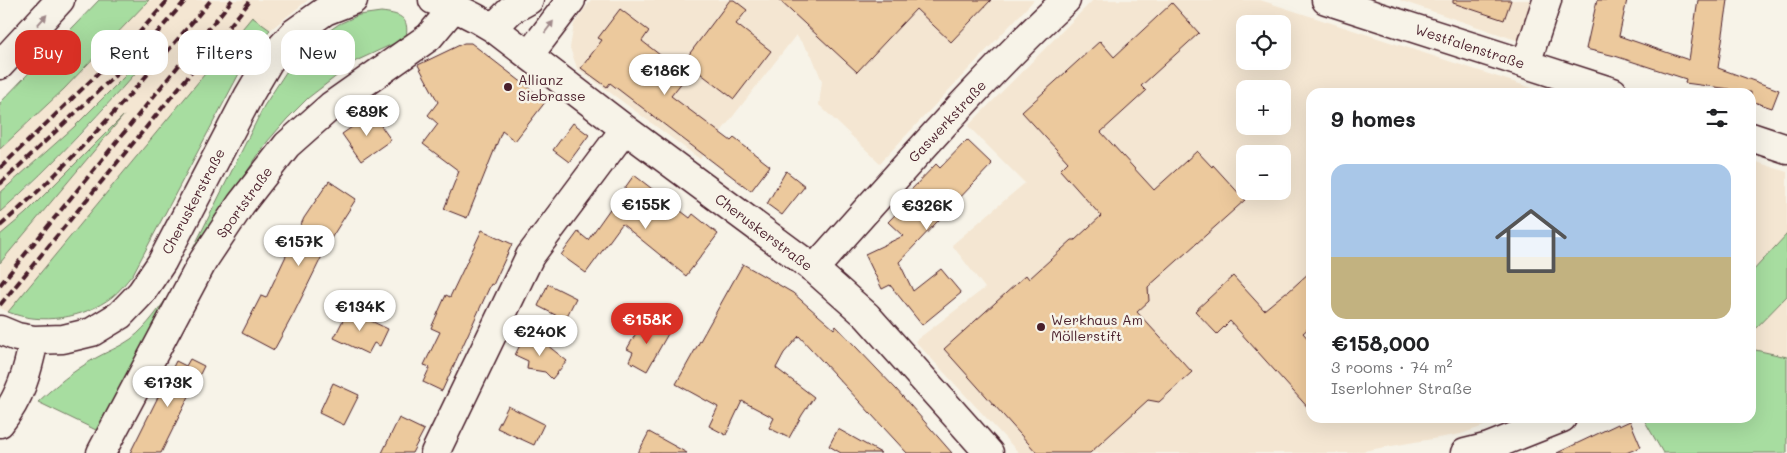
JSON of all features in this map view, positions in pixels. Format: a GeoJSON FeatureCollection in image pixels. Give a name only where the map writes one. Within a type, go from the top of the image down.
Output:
{"type":"FeatureCollection","features":[{"type":"Feature","properties":{"kind":"main road"},"geometry":{"type":"LineString","coordinates":[[0,65],[60,0]]}},
{"type":"Feature","properties":{"kind":"main road","name":"Cheruskerstraße"},"geometry":{"type":"LineString","coordinates":[[0,330],[17,338],[34,340],[63,339],[92,332],[120,315],[141,293],[162,262],[248,95],[269,61],[294,33],[325,11],[353,0]]}},
{"type":"Feature","properties":{"kind":"main road"},"geometry":{"type":"LineString","coordinates":[[494,28],[510,10],[528,0]]}},
{"type":"Feature","properties":{"kind":"main road"},"geometry":{"type":"LineString","coordinates":[[529,55],[571,0]]}},
{"type":"Feature","properties":{"kind":"main road","name":"Gaswerkstraße"},"geometry":{"type":"LineString","coordinates":[[814,269],[891,181],[1012,53],[1066,0]]}},
{"type":"Feature","properties":{"kind":"main road","name":"Westfalenstraße"},"geometry":{"type":"LineString","coordinates":[[1326,0],[1601,88]]}},
{"type":"Feature","properties":{"kind":"main road"},"geometry":{"type":"LineString","coordinates":[[1526,64],[1547,0]]}},
{"type":"Feature","properties":{"kind":"main road","name":"Cheruskerstraße"},"geometry":{"type":"LineString","coordinates":[[444,4],[494,28],[625,129],[814,269],[866,316],[989,453]]}},
{"type":"Feature","properties":{"kind":"main road","name":"Sportstraße"},"geometry":{"type":"LineString","coordinates":[[101,453],[203,261],[240,204],[287,145],[332,106],[429,37],[444,4]]}},
{"type":"Feature","properties":{"kind":"main road"},"geometry":{"type":"LineString","coordinates":[[435,453],[530,256],[625,129]]}},
{"type":"Feature","properties":{"kind":"main road"},"geometry":{"type":"LineString","coordinates":[[1756,139],[1787,149]]}},
{"type":"Feature","properties":{"kind":"main road"},"geometry":{"type":"LineString","coordinates":[[0,422],[17,399],[26,377],[34,340]]}},
{"type":"Feature","properties":{"kind":"main road"},"geometry":{"type":"LineString","coordinates":[[1465,453],[1488,447],[1549,423]]}},
{"type":"Feature","properties":{"kind":"shaded area"},"geometry":{"type":"Polygon","coordinates":[[[149,0],[308,0],[270,30],[252,18],[242,30],[178,30],[178,75],[205,75],[8,312],[0,308],[0,263],[119,121],[25,214],[0,235],[0,212],[30,186],[89,126],[134,75],[168,75],[168,30],[120,30],[149,0]]]}},
{"type":"Feature","properties":{"kind":"shaded area"},"geometry":{"type":"Polygon","coordinates":[[[591,0],[1034,0],[880,163],[819,105],[822,81],[812,56],[796,35],[700,159],[577,68],[570,48],[574,24],[591,0]]]}},
{"type":"Feature","properties":{"kind":"shaded area"},"geometry":{"type":"Polygon","coordinates":[[[1093,0],[1260,0],[1532,88],[1306,88],[1306,423],[1493,423],[1461,434],[1351,453],[1019,453],[915,341],[985,288],[952,245],[1025,183],[968,126],[1093,0]]]}},
{"type":"Feature","properties":{"kind":"shaded area"},"geometry":{"type":"Polygon","coordinates":[[[1399,0],[1543,0],[1528,44],[1399,0]]]}},
{"type":"Feature","properties":{"kind":"shaded area"},"geometry":{"type":"Polygon","coordinates":[[[91,61],[91,75],[126,75],[74,127],[0,193],[0,149],[77,75],[81,75],[81,71],[91,61]]]}},
{"type":"Feature","properties":{"kind":"shaded area"},"geometry":{"type":"Polygon","coordinates":[[[1756,162],[1787,172],[1787,234],[1756,268],[1756,162]]]}},
{"type":"Feature","properties":{"kind":"shaded area"},"geometry":{"type":"Polygon","coordinates":[[[1787,296],[1787,357],[1756,350],[1756,328],[1787,296]]]}},
{"type":"Feature","properties":{"kind":"green space"},"geometry":{"type":"Polygon","coordinates":[[[99,0],[149,0],[120,30],[91,30],[91,61],[81,71],[81,30],[70,30],[99,0]]]}},
{"type":"Feature","properties":{"kind":"green space"},"geometry":{"type":"Polygon","coordinates":[[[381,12],[397,15],[404,20],[407,30],[406,37],[355,62],[355,30],[330,30],[359,15],[381,12]]]}},
{"type":"Feature","properties":{"kind":"green space"},"geometry":{"type":"Polygon","coordinates":[[[252,17],[270,30],[241,30],[252,17]]]}},
{"type":"Feature","properties":{"kind":"green space"},"geometry":{"type":"Polygon","coordinates":[[[27,75],[77,75],[0,149],[0,103],[27,75]]]}},
{"type":"Feature","properties":{"kind":"green space"},"geometry":{"type":"Polygon","coordinates":[[[126,75],[134,75],[40,175],[0,212],[0,193],[74,127],[126,75]]]}},
{"type":"Feature","properties":{"kind":"green space"},"geometry":{"type":"Polygon","coordinates":[[[204,75],[238,75],[133,274],[115,295],[88,310],[61,318],[34,318],[8,312],[204,75]]]}},
{"type":"Feature","properties":{"kind":"green space"},"geometry":{"type":"Polygon","coordinates":[[[284,75],[338,75],[308,98],[287,119],[267,142],[223,207],[98,431],[38,402],[79,369],[131,339],[158,310],[172,291],[264,106],[284,75]]]}},
{"type":"Feature","properties":{"kind":"green space"},"geometry":{"type":"Polygon","coordinates":[[[124,115],[0,263],[0,235],[25,214],[124,115]]]}},
{"type":"Feature","properties":{"kind":"green space"},"geometry":{"type":"Polygon","coordinates":[[[1787,234],[1787,296],[1756,328],[1756,268],[1787,234]]]}},
{"type":"Feature","properties":{"kind":"green space"},"geometry":{"type":"Polygon","coordinates":[[[1756,350],[1787,357],[1787,453],[1663,453],[1646,423],[1756,423],[1756,350]]]}},
{"type":"Feature","properties":{"kind":"building"},"geometry":{"type":"Polygon","coordinates":[[[730,0],[734,0],[747,10],[736,24],[771,51],[734,99],[684,61],[730,0]]]}},
{"type":"Feature","properties":{"kind":"building"},"geometry":{"type":"Polygon","coordinates":[[[779,0],[991,0],[951,42],[916,9],[857,72],[779,0]]]}},
{"type":"Feature","properties":{"kind":"building"},"geometry":{"type":"Polygon","coordinates":[[[1453,0],[1511,0],[1504,20],[1453,3],[1453,0]]]}},
{"type":"Feature","properties":{"kind":"building"},"geometry":{"type":"Polygon","coordinates":[[[1597,0],[1627,0],[1619,36],[1689,60],[1698,0],[1728,0],[1718,68],[1779,90],[1772,108],[1756,103],[1756,88],[1722,88],[1685,83],[1686,79],[1615,56],[1586,49],[1597,0]]]}},
{"type":"Feature","properties":{"kind":"building"},"geometry":{"type":"Polygon","coordinates":[[[1172,3],[1199,33],[1141,86],[1146,91],[1101,132],[1154,190],[1197,151],[1236,190],[1236,200],[1245,200],[1148,287],[1149,301],[1137,312],[1192,372],[1159,402],[1148,400],[1090,453],[1037,453],[944,349],[1026,275],[1029,279],[1101,216],[1060,170],[1068,162],[1022,112],[1100,41],[1114,57],[1172,3]]]}},
{"type":"Feature","properties":{"kind":"building"},"geometry":{"type":"Polygon","coordinates":[[[620,9],[649,31],[642,41],[687,76],[671,96],[731,141],[734,138],[770,166],[751,191],[610,83],[607,87],[581,68],[602,40],[598,38],[620,9]]]}},
{"type":"Feature","properties":{"kind":"building"},"geometry":{"type":"Polygon","coordinates":[[[464,43],[471,43],[546,101],[515,141],[502,131],[467,218],[444,209],[459,171],[423,144],[438,124],[428,115],[438,102],[418,65],[464,43]]]}},
{"type":"Feature","properties":{"kind":"building"},"geometry":{"type":"Polygon","coordinates":[[[372,113],[391,140],[361,161],[342,134],[372,113]]]}},
{"type":"Feature","properties":{"kind":"building"},"geometry":{"type":"Polygon","coordinates":[[[573,123],[589,135],[569,162],[553,150],[573,123]]]}},
{"type":"Feature","properties":{"kind":"building"},"geometry":{"type":"Polygon","coordinates":[[[967,140],[992,164],[899,262],[913,291],[941,269],[961,293],[922,325],[890,285],[882,289],[865,254],[903,236],[888,222],[915,194],[911,190],[936,164],[940,168],[967,140]]]}},
{"type":"Feature","properties":{"kind":"building"},"geometry":{"type":"Polygon","coordinates":[[[786,171],[805,186],[782,215],[767,204],[786,171]]]}},
{"type":"Feature","properties":{"kind":"building"},"geometry":{"type":"Polygon","coordinates":[[[634,175],[690,218],[693,214],[718,234],[686,276],[622,224],[586,273],[561,255],[578,232],[588,240],[634,175]]]}},
{"type":"Feature","properties":{"kind":"building"},"geometry":{"type":"Polygon","coordinates":[[[329,181],[356,199],[323,251],[294,313],[274,350],[242,333],[261,296],[266,298],[304,218],[329,181]]]}},
{"type":"Feature","properties":{"kind":"building"},"geometry":{"type":"Polygon","coordinates":[[[482,230],[512,244],[493,285],[491,284],[442,391],[423,382],[430,367],[424,365],[440,332],[431,328],[446,295],[450,297],[482,230]]]}},
{"type":"Feature","properties":{"kind":"building"},"geometry":{"type":"Polygon","coordinates":[[[743,264],[793,293],[834,329],[836,326],[896,389],[952,453],[907,453],[799,336],[784,353],[776,368],[814,397],[789,438],[769,428],[774,418],[742,401],[726,435],[709,426],[718,407],[676,384],[743,264]]]}},
{"type":"Feature","properties":{"kind":"building"},"geometry":{"type":"Polygon","coordinates":[[[1233,276],[1264,310],[1306,276],[1306,330],[1303,333],[1306,336],[1306,405],[1230,321],[1217,334],[1195,311],[1233,276]]]}},
{"type":"Feature","properties":{"kind":"building"},"geometry":{"type":"Polygon","coordinates":[[[548,284],[576,298],[565,320],[538,306],[548,284]]]}},
{"type":"Feature","properties":{"kind":"building"},"geometry":{"type":"Polygon","coordinates":[[[348,310],[388,329],[380,346],[374,343],[368,354],[334,338],[348,310]]]}},
{"type":"Feature","properties":{"kind":"building"},"geometry":{"type":"Polygon","coordinates":[[[652,322],[669,332],[647,371],[629,361],[633,352],[627,349],[639,328],[646,331],[652,322]]]}},
{"type":"Feature","properties":{"kind":"building"},"geometry":{"type":"Polygon","coordinates":[[[525,335],[547,345],[567,361],[552,379],[545,372],[527,369],[528,361],[515,355],[525,335]]]}},
{"type":"Feature","properties":{"kind":"building"},"geometry":{"type":"Polygon","coordinates":[[[190,359],[204,366],[161,453],[130,453],[176,361],[186,366],[190,359]]]}},
{"type":"Feature","properties":{"kind":"building"},"geometry":{"type":"Polygon","coordinates":[[[333,383],[359,395],[344,425],[319,413],[333,383]]]}},
{"type":"Feature","properties":{"kind":"building"},"geometry":{"type":"Polygon","coordinates":[[[508,406],[544,424],[534,445],[497,428],[508,406]]]}},
{"type":"Feature","properties":{"kind":"building"},"geometry":{"type":"Polygon","coordinates":[[[399,418],[424,430],[412,453],[382,453],[399,418]]]}},
{"type":"Feature","properties":{"kind":"building"},"geometry":{"type":"Polygon","coordinates":[[[1631,423],[1641,447],[1626,453],[1557,453],[1618,424],[1619,426],[1631,423]]]}},
{"type":"Feature","properties":{"kind":"building"},"geometry":{"type":"Polygon","coordinates":[[[838,429],[881,453],[841,453],[829,446],[838,429]]]}},
{"type":"Feature","properties":{"kind":"building"},"geometry":{"type":"Polygon","coordinates":[[[649,432],[687,453],[638,453],[649,432]]]}},
{"type":"Feature","properties":{"kind":"railway"},"geometry":{"type":"LineString","coordinates":[[0,168],[132,41],[168,0]]}},
{"type":"Feature","properties":{"kind":"railway"},"geometry":{"type":"LineString","coordinates":[[0,184],[142,50],[186,0]]}},
{"type":"Feature","properties":{"kind":"railway"},"geometry":{"type":"LineString","coordinates":[[0,226],[84,145],[136,88],[211,0]]}},
{"type":"Feature","properties":{"kind":"railway"},"geometry":{"type":"LineString","coordinates":[[0,285],[232,0]]}},
{"type":"Feature","properties":{"kind":"railway"},"geometry":{"type":"LineString","coordinates":[[0,305],[251,0]]}},
{"type":"Feature","properties":{"kind":"place","name":"Allianz Siebrasse"},"geometry":{"type":"Point","coordinates":[508,87]}},
{"type":"Feature","properties":{"kind":"place","name":"Werkhaus Am Möllerstift"},"geometry":{"type":"Point","coordinates":[1041,327]}}]}
